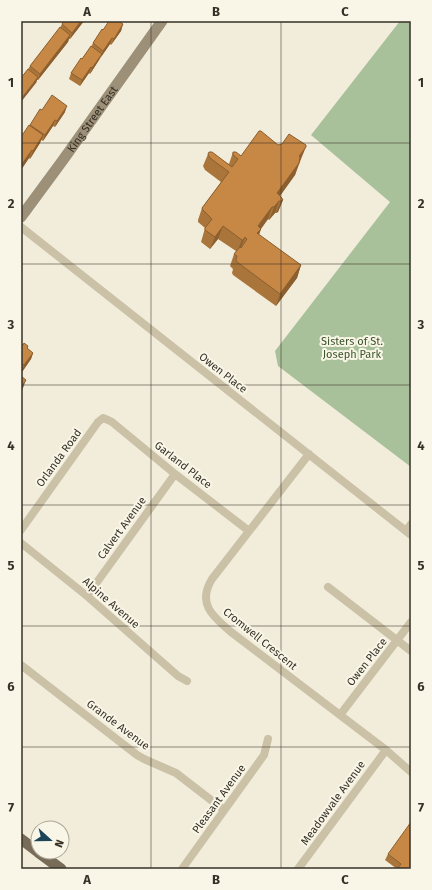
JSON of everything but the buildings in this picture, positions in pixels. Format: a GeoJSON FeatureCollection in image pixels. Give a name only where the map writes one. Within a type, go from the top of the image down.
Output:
{"type":"FeatureCollection","features":[{"type":"Feature","properties":{"kind":"main road","name":"King Street East"},"geometry":{"type":"LineString","coordinates":[[21,217],[162,21]]}},
{"type":"Feature","properties":{"kind":"main road"},"geometry":{"type":"LineString","coordinates":[[21,839],[30,846]]}},
{"type":"Feature","properties":{"kind":"main road"},"geometry":{"type":"LineString","coordinates":[[49,860],[61,869]]}},
{"type":"Feature","properties":{"kind":"street","name":"Owen Place"},"geometry":{"type":"LineString","coordinates":[[21,227],[309,454],[409,530]]}},
{"type":"Feature","properties":{"kind":"street","name":"Garland Place"},"geometry":{"type":"LineString","coordinates":[[103,418],[112,422],[175,474],[249,531]]}},
{"type":"Feature","properties":{"kind":"street","name":"Orlanda Road"},"geometry":{"type":"LineString","coordinates":[[21,530],[98,422],[103,418]]}},
{"type":"Feature","properties":{"kind":"street","name":"Cromwell Crescent"},"geometry":{"type":"LineString","coordinates":[[309,454],[207,586],[205,596],[207,606],[220,623],[231,632],[340,714],[386,750],[411,772]]}},
{"type":"Feature","properties":{"kind":"street","name":"Calvert Avenue"},"geometry":{"type":"LineString","coordinates":[[87,596],[175,474]]}},
{"type":"Feature","properties":{"kind":"street","name":"Alpine Avenue"},"geometry":{"type":"LineString","coordinates":[[21,543],[87,596],[178,676],[187,681]]}},
{"type":"Feature","properties":{"kind":"street"},"geometry":{"type":"LineString","coordinates":[[328,587],[411,651]]}},
{"type":"Feature","properties":{"kind":"street","name":"Owen Place"},"geometry":{"type":"LineString","coordinates":[[340,714],[411,622]]}},
{"type":"Feature","properties":{"kind":"street","name":"Grande Avenue"},"geometry":{"type":"LineString","coordinates":[[21,665],[137,755],[176,772],[224,810]]}},
{"type":"Feature","properties":{"kind":"street","name":"Pleasant Avenue"},"geometry":{"type":"LineString","coordinates":[[182,869],[264,755],[268,739]]}},
{"type":"Feature","properties":{"kind":"street","name":"Meadowvale Avenue"},"geometry":{"type":"LineString","coordinates":[[298,869],[386,750]]}},
{"type":"Feature","properties":{"kind":"green space","name":"Sisters of St. Joseph Park"},"geometry":{"type":"Polygon","coordinates":[[[400,21],[411,21],[411,467],[278,366],[275,351],[390,202],[311,135],[400,21]]]}}]}
